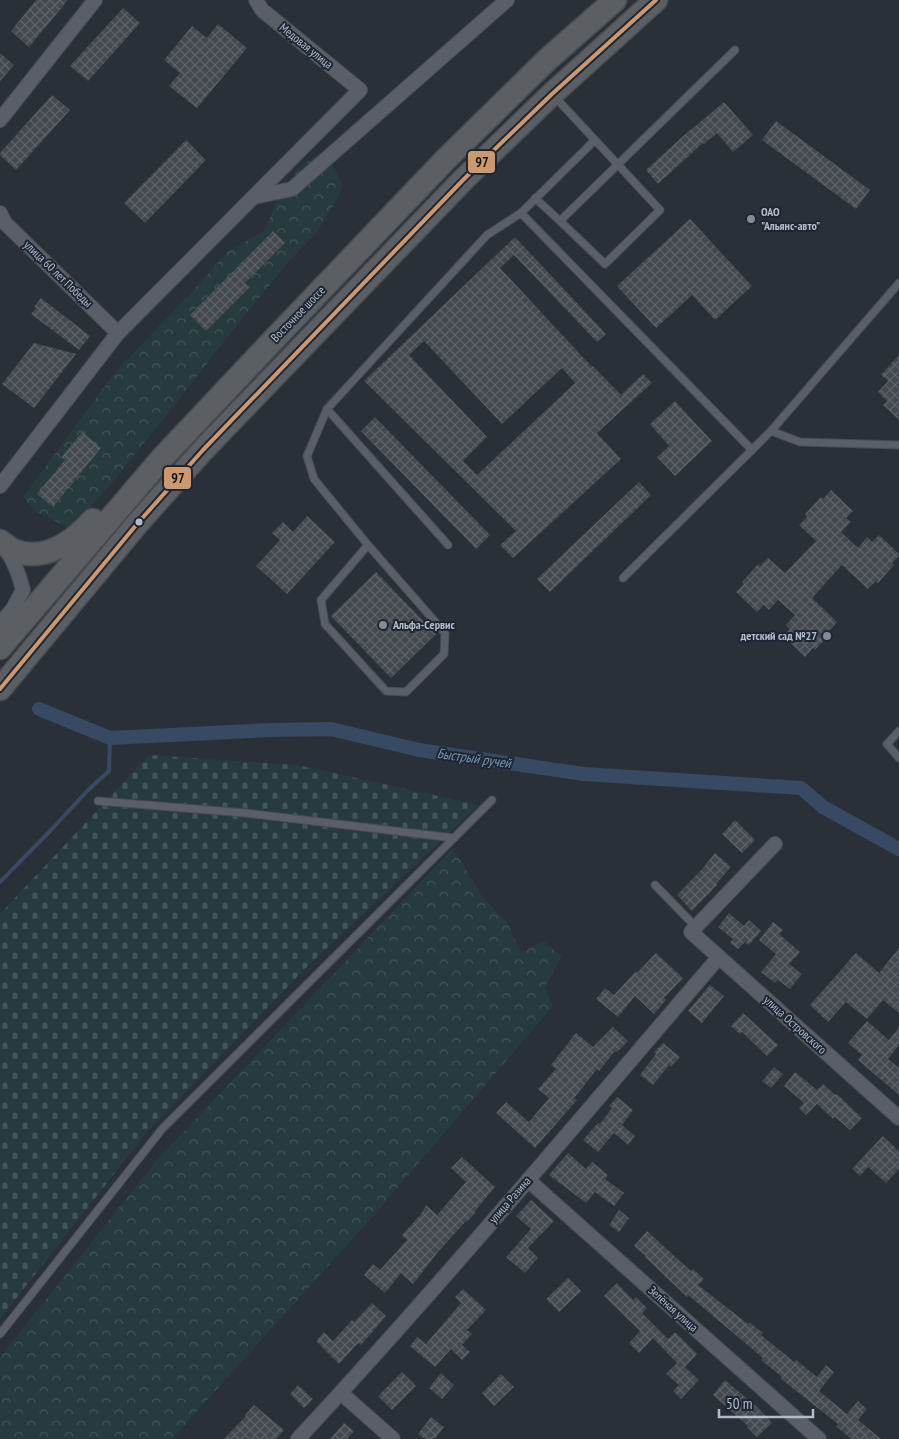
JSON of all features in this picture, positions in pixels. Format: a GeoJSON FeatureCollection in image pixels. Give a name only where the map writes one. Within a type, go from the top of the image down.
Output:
{"type":"FeatureCollection","features":[{"type":"Feature","properties":{"kind":"highway","name":"Восточное шоссе"},"geometry":{"type":"LineString","coordinates":[[0,648],[150,471],[446,159],[548,59],[615,0]]}},
{"type":"Feature","properties":{"kind":"highway","name":"Восточное шоссе"},"geometry":{"type":"LineString","coordinates":[[0,689],[137,524],[203,450],[464,179],[552,94],[656,0]]}},
{"type":"Feature","properties":{"kind":"highway"},"geometry":{"type":"LineString","coordinates":[[0,542],[13,550],[31,554],[49,552],[81,534],[103,508],[131,482],[150,471]]}},
{"type":"Feature","properties":{"kind":"street"},"geometry":{"type":"LineString","coordinates":[[0,120],[95,0]]}},
{"type":"Feature","properties":{"kind":"street"},"geometry":{"type":"LineString","coordinates":[[0,486],[118,333],[254,197],[292,189],[507,0]]}},
{"type":"Feature","properties":{"kind":"street","name":"Медовая улица"},"geometry":{"type":"LineString","coordinates":[[254,197],[360,90],[263,3]]}},
{"type":"Feature","properties":{"kind":"street","name":"улица 60 лет Победы"},"geometry":{"type":"LineString","coordinates":[[0,213],[5,223],[118,333]]}},
{"type":"Feature","properties":{"kind":"street"},"geometry":{"type":"LineString","coordinates":[[0,542],[19,573],[23,590],[12,610],[0,624]]}},
{"type":"Feature","properties":{"kind":"street"},"geometry":{"type":"LineString","coordinates":[[694,929],[775,844]]}},
{"type":"Feature","properties":{"kind":"street","name":"улица Островского"},"geometry":{"type":"LineString","coordinates":[[694,929],[719,958],[899,1118]]}},
{"type":"Feature","properties":{"kind":"street","name":"улица Разина"},"geometry":{"type":"LineString","coordinates":[[298,1439],[341,1393],[528,1180],[719,958]]}},
{"type":"Feature","properties":{"kind":"street","name":"Зелёная улица"},"geometry":{"type":"LineString","coordinates":[[528,1180],[819,1439]]}},
{"type":"Feature","properties":{"kind":"street"},"geometry":{"type":"LineString","coordinates":[[341,1393],[393,1439]]}},
{"type":"Feature","properties":{"kind":"lane"},"geometry":{"type":"LineString","coordinates":[[560,221],[735,50]]}},
{"type":"Feature","properties":{"kind":"lane"},"geometry":{"type":"LineString","coordinates":[[536,198],[605,264],[660,210],[552,94]]}},
{"type":"Feature","properties":{"kind":"lane"},"geometry":{"type":"LineString","coordinates":[[368,546],[320,600],[325,624],[386,691],[406,692],[444,654],[445,633],[368,546],[314,479],[307,456],[327,409],[487,234],[521,213],[595,140]]}},
{"type":"Feature","properties":{"kind":"lane"},"geometry":{"type":"LineString","coordinates":[[521,213],[752,450]]}},
{"type":"Feature","properties":{"kind":"lane"},"geometry":{"type":"LineString","coordinates":[[622,578],[772,431],[899,283]]}},
{"type":"Feature","properties":{"kind":"lane"},"geometry":{"type":"LineString","coordinates":[[327,409],[448,545]]}},
{"type":"Feature","properties":{"kind":"lane"},"geometry":{"type":"LineString","coordinates":[[772,431],[800,442],[899,445]]}},
{"type":"Feature","properties":{"kind":"lane"},"geometry":{"type":"LineString","coordinates":[[899,731],[887,744],[899,758]]}},
{"type":"Feature","properties":{"kind":"lane"},"geometry":{"type":"LineString","coordinates":[[0,1334],[162,1129],[492,800]]}},
{"type":"Feature","properties":{"kind":"lane"},"geometry":{"type":"LineString","coordinates":[[98,801],[245,813],[454,838]]}},
{"type":"Feature","properties":{"kind":"lane"},"geometry":{"type":"LineString","coordinates":[[655,885],[694,929]]}},
{"type":"Feature","properties":{"kind":"green space"},"geometry":{"type":"Polygon","coordinates":[[[313,157],[331,161],[343,186],[317,232],[289,261],[112,483],[76,523],[67,527],[36,512],[23,497],[116,371],[192,292],[227,252],[265,230],[279,195],[299,168],[313,157]]]}},
{"type":"Feature","properties":{"kind":"green space"},"geometry":{"type":"Polygon","coordinates":[[[149,755],[297,765],[479,805],[308,966],[147,1132],[0,1319],[0,914],[149,755]]]}},
{"type":"Feature","properties":{"kind":"green space"},"geometry":{"type":"Polygon","coordinates":[[[453,848],[483,898],[507,922],[521,953],[543,941],[562,956],[545,987],[553,1006],[375,1214],[172,1439],[0,1439],[0,1357],[157,1160],[453,848]]]}},
{"type":"Feature","properties":{"kind":"building"},"geometry":{"type":"Polygon","coordinates":[[[36,0],[68,0],[29,47],[11,31],[36,0]]]}},
{"type":"Feature","properties":{"kind":"building"},"geometry":{"type":"Polygon","coordinates":[[[123,8],[140,23],[88,81],[70,66],[123,8]]]}},
{"type":"Feature","properties":{"kind":"building"},"geometry":{"type":"Polygon","coordinates":[[[218,24],[247,48],[197,108],[169,86],[180,73],[164,60],[192,26],[207,38],[218,24]]]}},
{"type":"Feature","properties":{"kind":"building"},"geometry":{"type":"Polygon","coordinates":[[[0,53],[14,65],[0,81],[0,53]]]}},
{"type":"Feature","properties":{"kind":"building"},"geometry":{"type":"Polygon","coordinates":[[[52,95],[70,110],[16,170],[0,153],[52,95]]]}},
{"type":"Feature","properties":{"kind":"building"},"geometry":{"type":"Polygon","coordinates":[[[724,102],[753,135],[733,152],[717,133],[703,143],[658,184],[646,170],[724,102]]]}},
{"type":"Feature","properties":{"kind":"building"},"geometry":{"type":"Polygon","coordinates":[[[776,121],[870,190],[856,209],[762,140],[776,121]]]}},
{"type":"Feature","properties":{"kind":"building"},"geometry":{"type":"Polygon","coordinates":[[[186,140],[206,160],[145,223],[124,203],[186,140]]]}},
{"type":"Feature","properties":{"kind":"building"},"geometry":{"type":"Polygon","coordinates":[[[690,219],[752,286],[715,320],[692,295],[656,328],[617,286],[690,219]]]}},
{"type":"Feature","properties":{"kind":"building"},"geometry":{"type":"Polygon","coordinates":[[[273,231],[285,243],[245,283],[250,287],[206,331],[190,315],[273,231]]]}},
{"type":"Feature","properties":{"kind":"building"},"geometry":{"type":"Polygon","coordinates":[[[515,237],[606,334],[597,342],[514,255],[500,268],[592,367],[621,395],[643,374],[652,383],[597,433],[621,459],[513,558],[500,545],[516,531],[364,381],[515,237]],[[424,341],[409,355],[487,437],[463,461],[477,475],[575,383],[562,368],[502,424],[424,341]]]}},
{"type":"Feature","properties":{"kind":"building"},"geometry":{"type":"Polygon","coordinates":[[[41,298],[90,336],[79,350],[31,314],[41,298]]]}},
{"type":"Feature","properties":{"kind":"building"},"geometry":{"type":"Polygon","coordinates":[[[34,343],[76,354],[34,408],[2,384],[34,343]]]}},
{"type":"Feature","properties":{"kind":"building"},"geometry":{"type":"Polygon","coordinates":[[[899,355],[899,420],[883,405],[887,401],[878,392],[888,381],[881,375],[899,355]]]}},
{"type":"Feature","properties":{"kind":"building"},"geometry":{"type":"Polygon","coordinates":[[[675,401],[712,441],[675,476],[657,457],[669,446],[650,424],[675,401]]]}},
{"type":"Feature","properties":{"kind":"building"},"geometry":{"type":"Polygon","coordinates":[[[375,417],[490,535],[476,549],[361,431],[375,417]]]}},
{"type":"Feature","properties":{"kind":"building"},"geometry":{"type":"Polygon","coordinates":[[[82,432],[101,448],[53,507],[37,494],[65,460],[61,458],[82,432]]]}},
{"type":"Feature","properties":{"kind":"building"},"geometry":{"type":"Polygon","coordinates":[[[639,482],[651,495],[550,592],[537,579],[639,482]]]}},
{"type":"Feature","properties":{"kind":"building"},"geometry":{"type":"Polygon","coordinates":[[[831,490],[853,511],[846,518],[851,522],[841,532],[858,548],[867,537],[872,542],[879,535],[899,556],[892,563],[894,565],[878,583],[876,581],[868,589],[842,565],[812,598],[837,622],[829,631],[831,633],[815,650],[813,648],[805,657],[783,636],[790,629],[786,625],[795,615],[778,600],[769,610],[764,605],[757,612],[736,592],[758,564],[760,566],[768,558],[785,573],[816,541],[799,525],[807,517],[805,514],[821,497],[823,499],[831,490]]]}},
{"type":"Feature","properties":{"kind":"building"},"geometry":{"type":"Polygon","coordinates":[[[307,516],[335,542],[287,594],[256,566],[280,540],[272,533],[283,522],[293,532],[307,516]]]}},
{"type":"Feature","properties":{"kind":"building","name":"Альфа-Сервис"},"geometry":{"type":"Polygon","coordinates":[[[376,572],[436,634],[391,678],[331,616],[376,572]]]}},
{"type":"Feature","properties":{"kind":"building"},"geometry":{"type":"Polygon","coordinates":[[[735,820],[755,840],[742,853],[722,834],[735,820]]]}},
{"type":"Feature","properties":{"kind":"building"},"geometry":{"type":"Polygon","coordinates":[[[715,853],[731,867],[692,911],[677,895],[715,853]]]}},
{"type":"Feature","properties":{"kind":"building"},"geometry":{"type":"Polygon","coordinates":[[[729,913],[744,926],[749,920],[761,931],[749,945],[745,942],[738,949],[730,943],[733,939],[718,927],[729,913]]]}},
{"type":"Feature","properties":{"kind":"building"},"geometry":{"type":"Polygon","coordinates":[[[773,922],[783,930],[779,934],[800,952],[789,964],[802,974],[790,989],[778,980],[775,983],[761,972],[776,954],[759,940],[773,922]]]}},
{"type":"Feature","properties":{"kind":"building"},"geometry":{"type":"Polygon","coordinates":[[[899,948],[899,1013],[883,1000],[867,1019],[846,1002],[828,1022],[810,1005],[856,953],[879,973],[899,948]]]}},
{"type":"Feature","properties":{"kind":"building"},"geometry":{"type":"Polygon","coordinates":[[[656,953],[683,978],[664,998],[666,1000],[654,1014],[635,996],[618,1017],[596,999],[605,988],[614,995],[656,953]]]}},
{"type":"Feature","properties":{"kind":"building"},"geometry":{"type":"Polygon","coordinates":[[[710,985],[724,996],[702,1023],[688,1011],[710,985]]]}},
{"type":"Feature","properties":{"kind":"building"},"geometry":{"type":"Polygon","coordinates":[[[743,1013],[778,1045],[767,1056],[742,1032],[740,1034],[731,1026],[743,1013]]]}},
{"type":"Feature","properties":{"kind":"building"},"geometry":{"type":"Polygon","coordinates":[[[867,1021],[889,1040],[899,1027],[899,1045],[888,1059],[899,1068],[899,1095],[858,1060],[862,1055],[848,1043],[867,1021]]]}},
{"type":"Feature","properties":{"kind":"building"},"geometry":{"type":"Polygon","coordinates":[[[613,1027],[628,1041],[617,1052],[615,1051],[599,1071],[597,1069],[574,1098],[577,1100],[535,1148],[496,1113],[506,1102],[529,1122],[549,1098],[538,1089],[556,1069],[551,1065],[576,1033],[593,1047],[613,1027]]]}},
{"type":"Feature","properties":{"kind":"building"},"geometry":{"type":"Polygon","coordinates":[[[663,1043],[680,1057],[671,1067],[669,1065],[653,1085],[640,1075],[656,1054],[654,1052],[663,1043]]]}},
{"type":"Feature","properties":{"kind":"building"},"geometry":{"type":"Polygon","coordinates":[[[774,1067],[783,1074],[771,1088],[762,1081],[774,1067]]]}},
{"type":"Feature","properties":{"kind":"building"},"geometry":{"type":"Polygon","coordinates":[[[795,1072],[817,1090],[823,1084],[835,1095],[837,1094],[862,1118],[850,1130],[835,1117],[833,1119],[817,1104],[806,1115],[799,1108],[804,1103],[784,1086],[795,1072]]]}},
{"type":"Feature","properties":{"kind":"building"},"geometry":{"type":"Polygon","coordinates":[[[617,1097],[633,1110],[622,1125],[635,1136],[628,1145],[614,1133],[598,1152],[583,1140],[598,1123],[600,1124],[612,1108],[609,1106],[617,1097]]]}},
{"type":"Feature","properties":{"kind":"building"},"geometry":{"type":"Polygon","coordinates":[[[883,1136],[899,1151],[899,1169],[886,1183],[868,1167],[860,1176],[852,1169],[883,1136]]]}},
{"type":"Feature","properties":{"kind":"building"},"geometry":{"type":"Polygon","coordinates":[[[568,1153],[586,1169],[592,1162],[608,1175],[605,1179],[624,1193],[614,1206],[595,1192],[586,1203],[549,1175],[568,1153]]]}},
{"type":"Feature","properties":{"kind":"building"},"geometry":{"type":"Polygon","coordinates":[[[462,1157],[495,1187],[476,1212],[438,1252],[413,1284],[401,1273],[385,1293],[364,1275],[373,1264],[380,1270],[407,1240],[402,1235],[421,1214],[426,1205],[437,1215],[466,1182],[451,1168],[462,1157]]]}},
{"type":"Feature","properties":{"kind":"building"},"geometry":{"type":"Polygon","coordinates":[[[531,1200],[554,1221],[528,1248],[538,1258],[525,1273],[506,1257],[531,1229],[516,1216],[531,1200]]]}},
{"type":"Feature","properties":{"kind":"building"},"geometry":{"type":"Polygon","coordinates":[[[619,1210],[629,1218],[619,1232],[609,1225],[619,1210]]]}},
{"type":"Feature","properties":{"kind":"building"},"geometry":{"type":"Polygon","coordinates":[[[647,1231],[691,1271],[693,1269],[704,1279],[698,1285],[748,1324],[749,1322],[763,1333],[761,1335],[794,1362],[796,1360],[817,1377],[826,1365],[834,1372],[819,1391],[847,1414],[858,1401],[867,1409],[858,1420],[881,1439],[851,1439],[836,1426],[838,1424],[781,1379],[782,1377],[761,1360],[763,1358],[688,1295],[687,1297],[634,1246],[647,1231]]]}},
{"type":"Feature","properties":{"kind":"building"},"geometry":{"type":"Polygon","coordinates":[[[568,1278],[581,1291],[559,1312],[546,1299],[568,1278]]]}},
{"type":"Feature","properties":{"kind":"building"},"geometry":{"type":"Polygon","coordinates":[[[617,1283],[633,1300],[636,1297],[647,1308],[642,1313],[668,1339],[675,1332],[697,1354],[685,1367],[699,1380],[681,1399],[673,1391],[679,1385],[666,1374],[677,1363],[653,1338],[639,1353],[629,1343],[640,1331],[604,1296],[617,1283]]]}},
{"type":"Feature","properties":{"kind":"building"},"geometry":{"type":"Polygon","coordinates":[[[463,1289],[486,1310],[467,1330],[472,1334],[462,1345],[470,1352],[462,1360],[451,1349],[435,1367],[410,1346],[417,1337],[426,1344],[461,1303],[455,1297],[463,1289]]]}},
{"type":"Feature","properties":{"kind":"building"},"geometry":{"type":"Polygon","coordinates":[[[372,1303],[386,1316],[361,1345],[358,1343],[339,1364],[316,1341],[324,1332],[333,1341],[352,1320],[354,1322],[372,1303]]]}},
{"type":"Feature","properties":{"kind":"building"},"geometry":{"type":"Polygon","coordinates":[[[402,1372],[416,1386],[392,1410],[378,1396],[402,1372]]]}},
{"type":"Feature","properties":{"kind":"building"},"geometry":{"type":"Polygon","coordinates":[[[441,1373],[454,1385],[442,1399],[429,1388],[441,1373]]]}},
{"type":"Feature","properties":{"kind":"building"},"geometry":{"type":"Polygon","coordinates":[[[501,1374],[514,1387],[494,1406],[482,1393],[501,1374]]]}},
{"type":"Feature","properties":{"kind":"building"},"geometry":{"type":"Polygon","coordinates":[[[725,1380],[757,1407],[772,1423],[757,1437],[748,1426],[713,1395],[725,1380]]]}},
{"type":"Feature","properties":{"kind":"building"},"geometry":{"type":"Polygon","coordinates":[[[298,1385],[313,1399],[304,1408],[290,1394],[298,1385]]]}},
{"type":"Feature","properties":{"kind":"building"},"geometry":{"type":"Polygon","coordinates":[[[254,1405],[284,1430],[276,1439],[224,1439],[246,1416],[254,1405]]]}},
{"type":"Feature","properties":{"kind":"building"},"geometry":{"type":"Polygon","coordinates":[[[431,1417],[444,1427],[435,1439],[425,1439],[418,1434],[431,1417]]]}},
{"type":"Feature","properties":{"kind":"building"},"geometry":{"type":"Polygon","coordinates":[[[344,1423],[354,1431],[347,1439],[330,1439],[344,1423]]]}},
{"type":"Feature","properties":{"kind":"waterway","name":"Быстрый ручей"},"geometry":{"type":"LineString","coordinates":[[39,709],[110,738],[331,729],[419,750],[584,774],[801,788],[823,807],[899,849]]}},
{"type":"Feature","properties":{"kind":"waterway"},"geometry":{"type":"LineString","coordinates":[[0,882],[88,790],[109,771],[110,738]]}},
{"type":"Feature","properties":{"kind":"transit line","name":"97"},"geometry":{"type":"LineString","coordinates":[[0,689],[137,524],[203,450],[464,179],[552,94],[656,0]]}},
{"type":"Feature","properties":{"kind":"place","name":"ОАО \"Альянс-авто\""},"geometry":{"type":"Point","coordinates":[751,219]}},
{"type":"Feature","properties":{"kind":"place","name":"Альфа-Сервис"},"geometry":{"type":"Point","coordinates":[383,625]}},
{"type":"Feature","properties":{"kind":"place","name":"детский сад №27"},"geometry":{"type":"Point","coordinates":[827,636]}}]}
